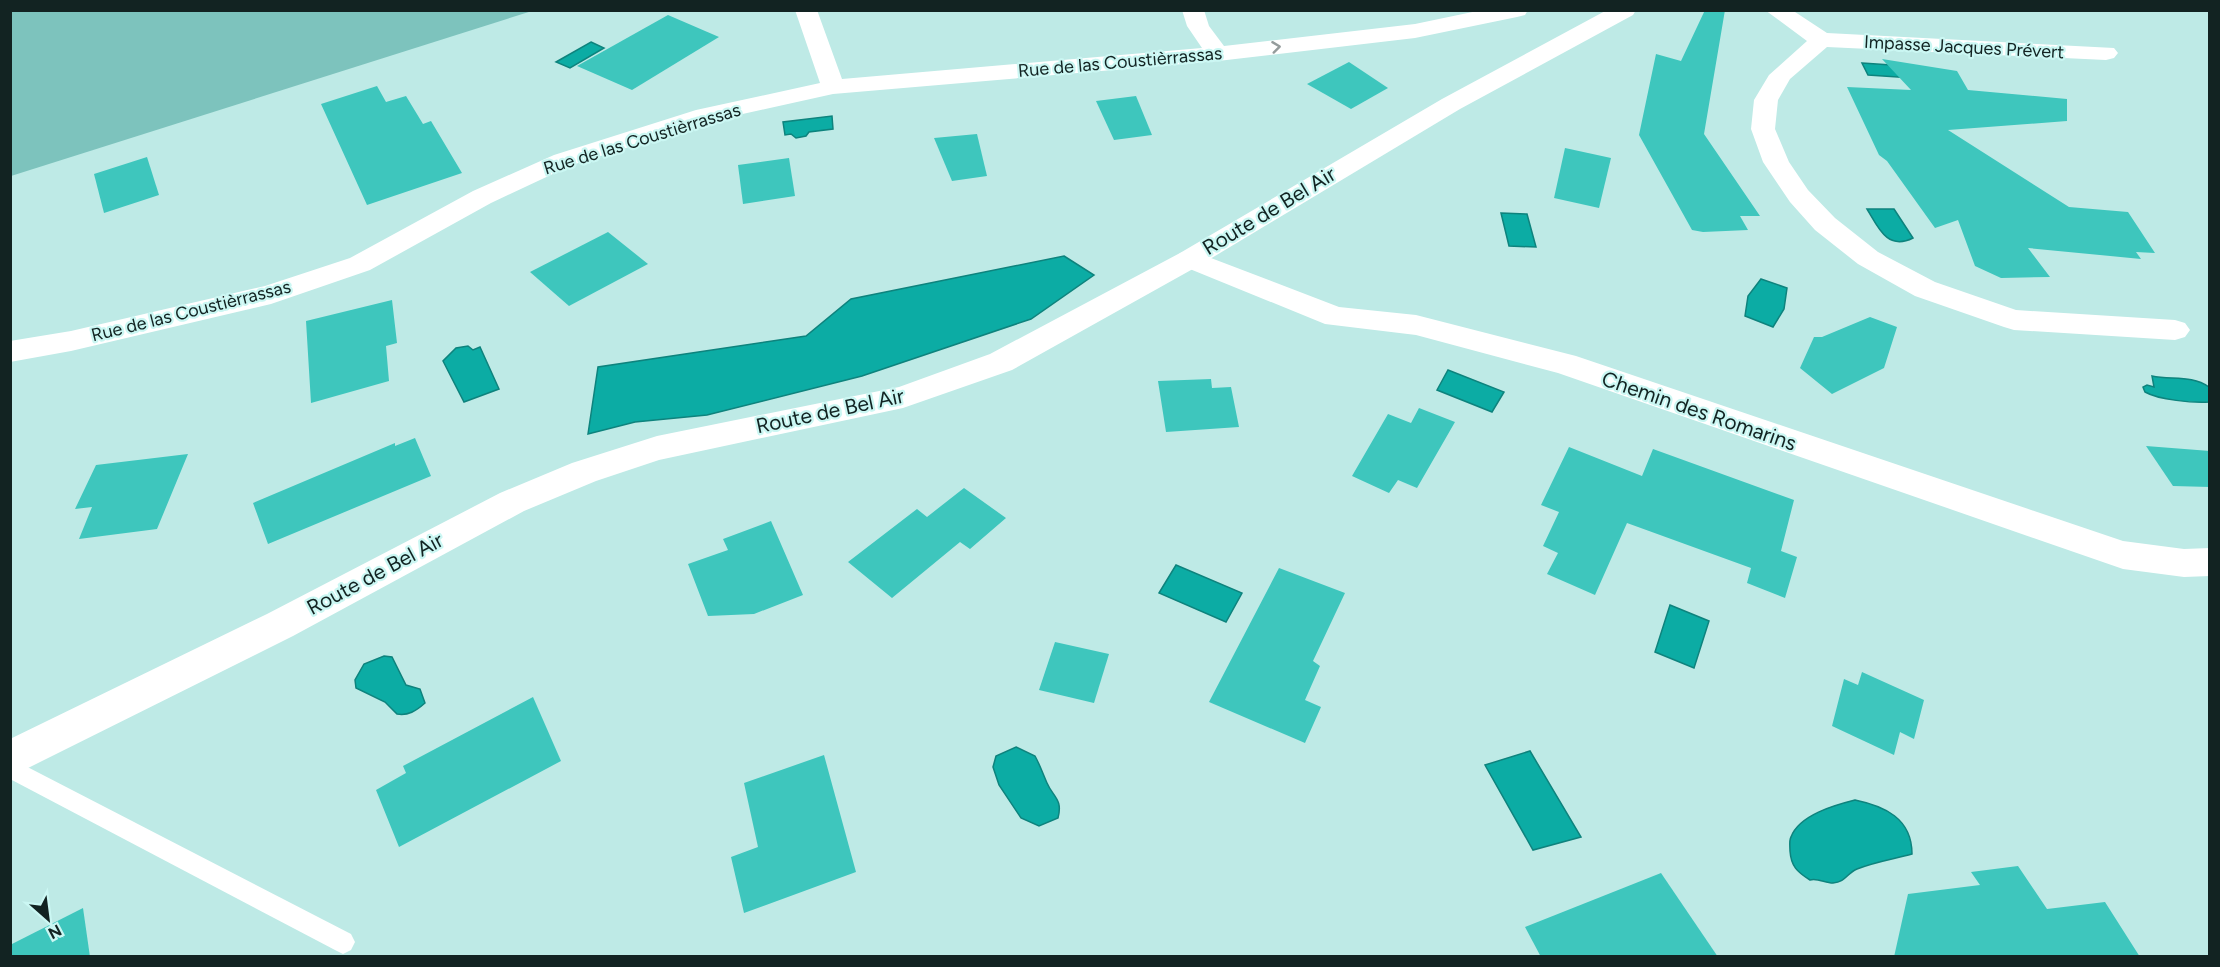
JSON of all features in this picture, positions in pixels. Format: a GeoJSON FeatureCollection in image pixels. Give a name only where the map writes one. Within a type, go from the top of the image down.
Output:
{"type":"FeatureCollection","features":[{"type":"Feature","properties":{"kind":"street"},"geometry":{"type":"LineString","coordinates":[[806,10],[833,87]]}},
{"type":"Feature","properties":{"kind":"street"},"geometry":{"type":"LineString","coordinates":[[1193,10],[1198,26],[1218,54]]}},
{"type":"Feature","properties":{"kind":"street","name":"Rue de las Coustièrrassas"},"geometry":{"type":"LineString","coordinates":[[10,352],[270,294],[360,264],[482,197],[563,160],[705,115],[833,87],[1086,63],[1218,54],[1415,31],[1517,10]]}},
{"type":"Feature","properties":{"kind":"street","name":"Route de Bel Air"},"geometry":{"type":"LineString","coordinates":[[10,759],[279,625],[512,502],[584,472],[657,448],[903,396],[1001,362],[1190,259],[1450,104],[1625,10]]}},
{"type":"Feature","properties":{"kind":"street"},"geometry":{"type":"LineString","coordinates":[[1776,10],[1822,40],[1781,75],[1766,100],[1763,129],[1776,162],[1799,196],[1825,224],[1868,258],[1925,290],[2014,320],[2175,330]]}},
{"type":"Feature","properties":{"kind":"street","name":"Impasse Jacques Prévert"},"geometry":{"type":"LineString","coordinates":[[1822,40],[2106,53]]}},
{"type":"Feature","properties":{"kind":"street","name":"Chemin des Romarins"},"geometry":{"type":"LineString","coordinates":[[1190,259],[1335,317],[1416,325],[1564,364],[2123,555],[2184,563],[2210,562]]}},
{"type":"Feature","properties":{"kind":"lane"},"geometry":{"type":"LineString","coordinates":[[10,768],[343,942]]}},
{"type":"Feature","properties":{"kind":"shaded area"},"geometry":{"type":"Polygon","coordinates":[[[11,10],[532,10],[532,11],[11,176],[11,10]]]}},
{"type":"Feature","properties":{"kind":"shaded area"},"geometry":{"type":"Polygon","coordinates":[[[591,42],[604,48],[570,68],[556,62],[591,42]]]}},
{"type":"Feature","properties":{"kind":"shaded area"},"geometry":{"type":"Polygon","coordinates":[[[1862,63],[1906,66],[1912,78],[1868,75],[1862,63]]]}},
{"type":"Feature","properties":{"kind":"shaded area"},"geometry":{"type":"Polygon","coordinates":[[[832,116],[833,129],[809,132],[806,136],[796,138],[791,134],[785,135],[783,122],[832,116]]]}},
{"type":"Feature","properties":{"kind":"shaded area"},"geometry":{"type":"Polygon","coordinates":[[[1867,209],[1894,209],[1913,238],[1904,241],[1890,239],[1880,230],[1867,209]]]}},
{"type":"Feature","properties":{"kind":"shaded area"},"geometry":{"type":"Polygon","coordinates":[[[1501,213],[1527,214],[1536,247],[1509,246],[1501,213]]]}},
{"type":"Feature","properties":{"kind":"shaded area"},"geometry":{"type":"Polygon","coordinates":[[[1064,256],[1094,275],[1031,319],[862,376],[707,415],[635,422],[588,434],[598,367],[806,336],[851,299],[1064,256]]]}},
{"type":"Feature","properties":{"kind":"shaded area"},"geometry":{"type":"Polygon","coordinates":[[[1761,279],[1787,288],[1784,309],[1773,327],[1745,316],[1748,296],[1761,279]]]}},
{"type":"Feature","properties":{"kind":"shaded area"},"geometry":{"type":"Polygon","coordinates":[[[468,346],[473,350],[480,347],[499,389],[464,402],[443,361],[456,348],[468,346]]]}},
{"type":"Feature","properties":{"kind":"shaded area"},"geometry":{"type":"Polygon","coordinates":[[[1448,370],[1504,392],[1492,412],[1437,390],[1448,370]]]}},
{"type":"Feature","properties":{"kind":"shaded area"},"geometry":{"type":"Polygon","coordinates":[[[2152,376],[2189,379],[2202,383],[2209,387],[2209,402],[2176,400],[2151,395],[2145,392],[2143,387],[2147,385],[2154,387],[2152,376]]]}},
{"type":"Feature","properties":{"kind":"shaded area"},"geometry":{"type":"Polygon","coordinates":[[[1176,565],[1242,593],[1226,622],[1159,593],[1176,565]]]}},
{"type":"Feature","properties":{"kind":"shaded area"},"geometry":{"type":"Polygon","coordinates":[[[1670,605],[1709,621],[1694,668],[1655,652],[1670,605]]]}},
{"type":"Feature","properties":{"kind":"shaded area"},"geometry":{"type":"Polygon","coordinates":[[[384,656],[392,657],[406,685],[420,689],[425,703],[415,711],[408,714],[397,714],[385,702],[356,688],[355,680],[364,664],[384,656]]]}},
{"type":"Feature","properties":{"kind":"shaded area"},"geometry":{"type":"Polygon","coordinates":[[[1016,747],[1035,756],[1058,802],[1058,818],[1039,826],[1021,818],[999,785],[993,767],[996,756],[1016,747]]]}},
{"type":"Feature","properties":{"kind":"shaded area"},"geometry":{"type":"Polygon","coordinates":[[[1530,751],[1581,837],[1533,850],[1485,765],[1530,751]]]}},
{"type":"Feature","properties":{"kind":"shaded area"},"geometry":{"type":"Polygon","coordinates":[[[1855,800],[1886,810],[1902,823],[1911,842],[1912,854],[1857,869],[1837,882],[1810,880],[1793,865],[1790,840],[1795,829],[1818,812],[1855,800]]]}},
{"type":"Feature","properties":{"kind":"building"},"geometry":{"type":"Polygon","coordinates":[[[1705,10],[1725,10],[1704,134],[1760,216],[1740,216],[1748,230],[1703,232],[1692,230],[1639,135],[1656,54],[1681,61],[1705,10]]]}},
{"type":"Feature","properties":{"kind":"building"},"geometry":{"type":"Polygon","coordinates":[[[668,15],[719,37],[632,90],[577,66],[668,15]]]}},
{"type":"Feature","properties":{"kind":"building"},"geometry":{"type":"Polygon","coordinates":[[[1882,59],[1957,71],[1968,90],[2067,99],[2067,121],[1948,130],[2069,207],[2128,212],[2155,253],[2136,252],[2141,259],[2028,248],[2050,277],[2001,278],[1975,266],[1958,220],[1935,228],[1887,161],[1879,155],[1847,87],[1911,90],[1882,59]]]}},
{"type":"Feature","properties":{"kind":"building"},"geometry":{"type":"Polygon","coordinates":[[[1349,62],[1388,88],[1351,109],[1307,84],[1349,62]]]}},
{"type":"Feature","properties":{"kind":"building"},"geometry":{"type":"Polygon","coordinates":[[[377,86],[386,102],[406,96],[423,124],[431,121],[462,173],[367,205],[321,104],[377,86]]]}},
{"type":"Feature","properties":{"kind":"building"},"geometry":{"type":"Polygon","coordinates":[[[1136,96],[1152,135],[1114,140],[1096,101],[1136,96]]]}},
{"type":"Feature","properties":{"kind":"building"},"geometry":{"type":"Polygon","coordinates":[[[977,134],[987,176],[952,181],[934,138],[977,134]]]}},
{"type":"Feature","properties":{"kind":"building"},"geometry":{"type":"Polygon","coordinates":[[[1565,148],[1611,158],[1599,208],[1554,198],[1565,148]]]}},
{"type":"Feature","properties":{"kind":"building"},"geometry":{"type":"Polygon","coordinates":[[[147,157],[159,195],[104,213],[94,174],[147,157]]]}},
{"type":"Feature","properties":{"kind":"building"},"geometry":{"type":"Polygon","coordinates":[[[789,158],[795,196],[743,204],[738,165],[789,158]]]}},
{"type":"Feature","properties":{"kind":"building"},"geometry":{"type":"Polygon","coordinates":[[[608,232],[648,264],[569,306],[530,272],[608,232]]]}},
{"type":"Feature","properties":{"kind":"building"},"geometry":{"type":"Polygon","coordinates":[[[392,300],[397,343],[386,346],[389,381],[311,403],[306,321],[392,300]]]}},
{"type":"Feature","properties":{"kind":"building"},"geometry":{"type":"Polygon","coordinates":[[[1870,317],[1897,327],[1884,368],[1832,394],[1800,368],[1814,337],[1822,337],[1870,317]]]}},
{"type":"Feature","properties":{"kind":"building"},"geometry":{"type":"Polygon","coordinates":[[[1211,379],[1212,388],[1231,387],[1239,427],[1166,432],[1158,381],[1211,379]]]}},
{"type":"Feature","properties":{"kind":"building"},"geometry":{"type":"Polygon","coordinates":[[[1419,408],[1455,422],[1417,488],[1398,480],[1389,493],[1352,476],[1388,414],[1411,423],[1419,408]]]}},
{"type":"Feature","properties":{"kind":"building"},"geometry":{"type":"Polygon","coordinates":[[[415,438],[431,476],[268,544],[253,503],[395,443],[395,446],[415,438]]]}},
{"type":"Feature","properties":{"kind":"building"},"geometry":{"type":"Polygon","coordinates":[[[2146,446],[2210,451],[2210,487],[2173,486],[2146,446]]]}},
{"type":"Feature","properties":{"kind":"building"},"geometry":{"type":"Polygon","coordinates":[[[1569,447],[1642,476],[1653,449],[1794,500],[1781,551],[1797,557],[1785,598],[1747,583],[1751,568],[1627,523],[1595,595],[1547,574],[1558,553],[1543,546],[1559,512],[1541,505],[1569,447]]]}},
{"type":"Feature","properties":{"kind":"building"},"geometry":{"type":"Polygon","coordinates":[[[188,454],[157,529],[79,539],[92,507],[75,509],[96,465],[188,454]]]}},
{"type":"Feature","properties":{"kind":"building"},"geometry":{"type":"Polygon","coordinates":[[[964,488],[1006,518],[970,549],[960,542],[892,598],[848,562],[917,509],[927,517],[964,488]]]}},
{"type":"Feature","properties":{"kind":"building"},"geometry":{"type":"Polygon","coordinates":[[[771,521],[803,595],[754,614],[708,616],[688,564],[728,550],[723,539],[771,521]]]}},
{"type":"Feature","properties":{"kind":"building"},"geometry":{"type":"Polygon","coordinates":[[[1279,568],[1345,593],[1313,661],[1320,666],[1305,700],[1321,707],[1305,743],[1209,702],[1279,568]]]}},
{"type":"Feature","properties":{"kind":"building"},"geometry":{"type":"Polygon","coordinates":[[[1055,642],[1109,654],[1094,703],[1039,690],[1055,642]]]}},
{"type":"Feature","properties":{"kind":"building"},"geometry":{"type":"Polygon","coordinates":[[[1862,672],[1924,700],[1914,739],[1900,732],[1894,755],[1832,726],[1844,679],[1858,685],[1862,672]]]}},
{"type":"Feature","properties":{"kind":"building"},"geometry":{"type":"Polygon","coordinates":[[[533,697],[561,761],[399,847],[376,790],[406,773],[403,766],[533,697]]]}},
{"type":"Feature","properties":{"kind":"building"},"geometry":{"type":"Polygon","coordinates":[[[824,755],[856,872],[744,913],[731,857],[758,847],[744,783],[824,755]]]}},
{"type":"Feature","properties":{"kind":"building"},"geometry":{"type":"Polygon","coordinates":[[[2018,866],[2047,909],[2105,902],[2140,957],[1894,957],[1908,894],[1980,885],[1971,872],[2018,866]]]}},
{"type":"Feature","properties":{"kind":"building"},"geometry":{"type":"Polygon","coordinates":[[[1661,873],[1718,957],[1541,957],[1525,927],[1661,873]]]}},
{"type":"Feature","properties":{"kind":"building"},"geometry":{"type":"Polygon","coordinates":[[[83,908],[90,957],[10,957],[10,945],[83,908]]]}}]}
